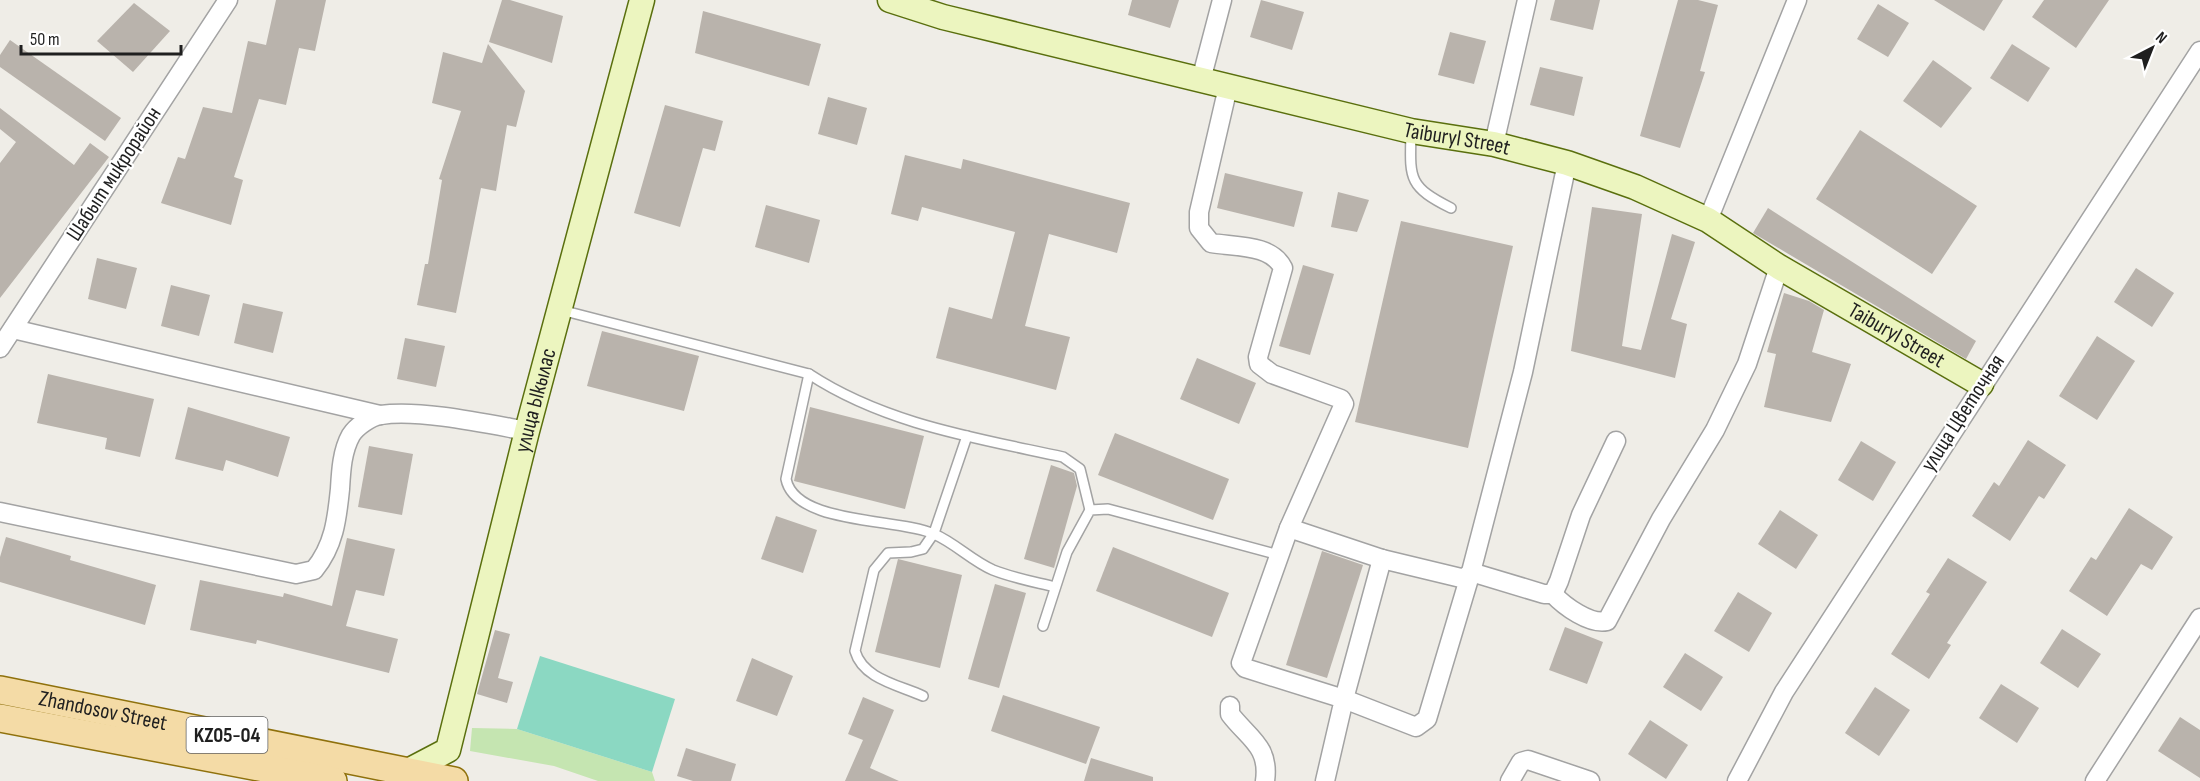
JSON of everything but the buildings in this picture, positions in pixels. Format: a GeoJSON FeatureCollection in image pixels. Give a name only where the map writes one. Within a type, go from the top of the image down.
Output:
{"type":"FeatureCollection","features":[{"type":"Feature","properties":{"kind":"main road","name":"Zhandosov Street"},"geometry":{"type":"LineString","coordinates":[[0,690],[406,776],[454,781]]}},
{"type":"Feature","properties":{"kind":"main road","name":"Zhandosov Street"},"geometry":{"type":"LineString","coordinates":[[0,718],[333,781]]}},
{"type":"Feature","properties":{"kind":"street","name":"Шабыт микрорайон"},"geometry":{"type":"LineString","coordinates":[[0,348],[228,0]]}},
{"type":"Feature","properties":{"kind":"street","name":"улица Ыкылас"},"geometry":{"type":"LineString","coordinates":[[406,776],[448,750],[527,431],[642,0]]}},
{"type":"Feature","properties":{"kind":"street","name":"Taiburyl Street"},"geometry":{"type":"LineString","coordinates":[[890,0],[946,9],[1201,80],[1411,131],[1494,144],[1568,163],[1635,187],[1708,220],[1779,267],[1981,384]]}},
{"type":"Feature","properties":{"kind":"street"},"geometry":{"type":"LineString","coordinates":[[1201,80],[1222,0]]}},
{"type":"Feature","properties":{"kind":"street"},"geometry":{"type":"LineString","coordinates":[[1494,144],[1527,0]]}},
{"type":"Feature","properties":{"kind":"street"},"geometry":{"type":"LineString","coordinates":[[1708,220],[1797,0]]}},
{"type":"Feature","properties":{"kind":"street","name":"улица Цветочная"},"geometry":{"type":"LineString","coordinates":[[1737,781],[1784,692],[1981,384],[2200,51]]}},
{"type":"Feature","properties":{"kind":"street"},"geometry":{"type":"LineString","coordinates":[[1228,87],[1199,212],[1199,228],[1211,243],[1269,252],[1278,257],[1283,268],[1257,357],[1259,364],[1272,374],[1341,399],[1344,404],[1289,528],[1242,666],[1344,699],[1416,727],[1427,719],[1471,572],[1523,372],[1568,163]]}},
{"type":"Feature","properties":{"kind":"street"},"geometry":{"type":"LineString","coordinates":[[1471,572],[1544,594],[1552,594],[1573,610],[1602,623],[1607,621],[1661,519],[1715,430],[1748,364],[1779,267]]}},
{"type":"Feature","properties":{"kind":"street"},"geometry":{"type":"LineString","coordinates":[[13,329],[380,415],[471,421],[527,431]]}},
{"type":"Feature","properties":{"kind":"street"},"geometry":{"type":"LineString","coordinates":[[0,512],[186,550],[246,566],[296,574],[314,570],[331,544],[342,462],[352,434],[364,423],[380,415]]}},
{"type":"Feature","properties":{"kind":"street"},"geometry":{"type":"LineString","coordinates":[[1552,594],[1563,570],[1581,515],[1616,441]]}},
{"type":"Feature","properties":{"kind":"street"},"geometry":{"type":"LineString","coordinates":[[1289,528],[1382,559],[1461,578],[1471,572]]}},
{"type":"Feature","properties":{"kind":"street"},"geometry":{"type":"LineString","coordinates":[[1325,781],[1344,699],[1382,559]]}},
{"type":"Feature","properties":{"kind":"street"},"geometry":{"type":"LineString","coordinates":[[2095,781],[2200,618]]}},
{"type":"Feature","properties":{"kind":"street"},"geometry":{"type":"LineString","coordinates":[[1230,706],[1230,714],[1248,731],[1266,758],[1265,781]]}},
{"type":"Feature","properties":{"kind":"street"},"geometry":{"type":"LineString","coordinates":[[1510,781],[1521,762],[1528,760],[1590,781]]}},
{"type":"Feature","properties":{"kind":"lane"},"geometry":{"type":"LineString","coordinates":[[1411,131],[1410,171],[1424,195],[1451,208]]}},
{"type":"Feature","properties":{"kind":"lane"},"geometry":{"type":"LineString","coordinates":[[559,309],[809,374],[836,392],[927,428],[1064,457],[1080,469],[1090,510],[1067,552],[1043,626]]}},
{"type":"Feature","properties":{"kind":"lane"},"geometry":{"type":"LineString","coordinates":[[809,374],[786,479],[788,489],[799,499],[819,510],[934,533],[992,570],[1055,587]]}},
{"type":"Feature","properties":{"kind":"lane"},"geometry":{"type":"LineString","coordinates":[[923,696],[866,671],[859,664],[855,651],[874,570],[888,552],[911,552],[923,549],[934,533],[967,436]]}},
{"type":"Feature","properties":{"kind":"lane"},"geometry":{"type":"LineString","coordinates":[[1090,510],[1108,508],[1279,555]]}},
{"type":"Feature","properties":{"kind":"green space"},"geometry":{"type":"Polygon","coordinates":[[[540,656],[675,699],[652,772],[517,729],[540,656]]]}},
{"type":"Feature","properties":{"kind":"green space"},"geometry":{"type":"Polygon","coordinates":[[[472,728],[517,729],[652,772],[655,781],[598,781],[554,766],[470,751],[472,728]]]}}]}
